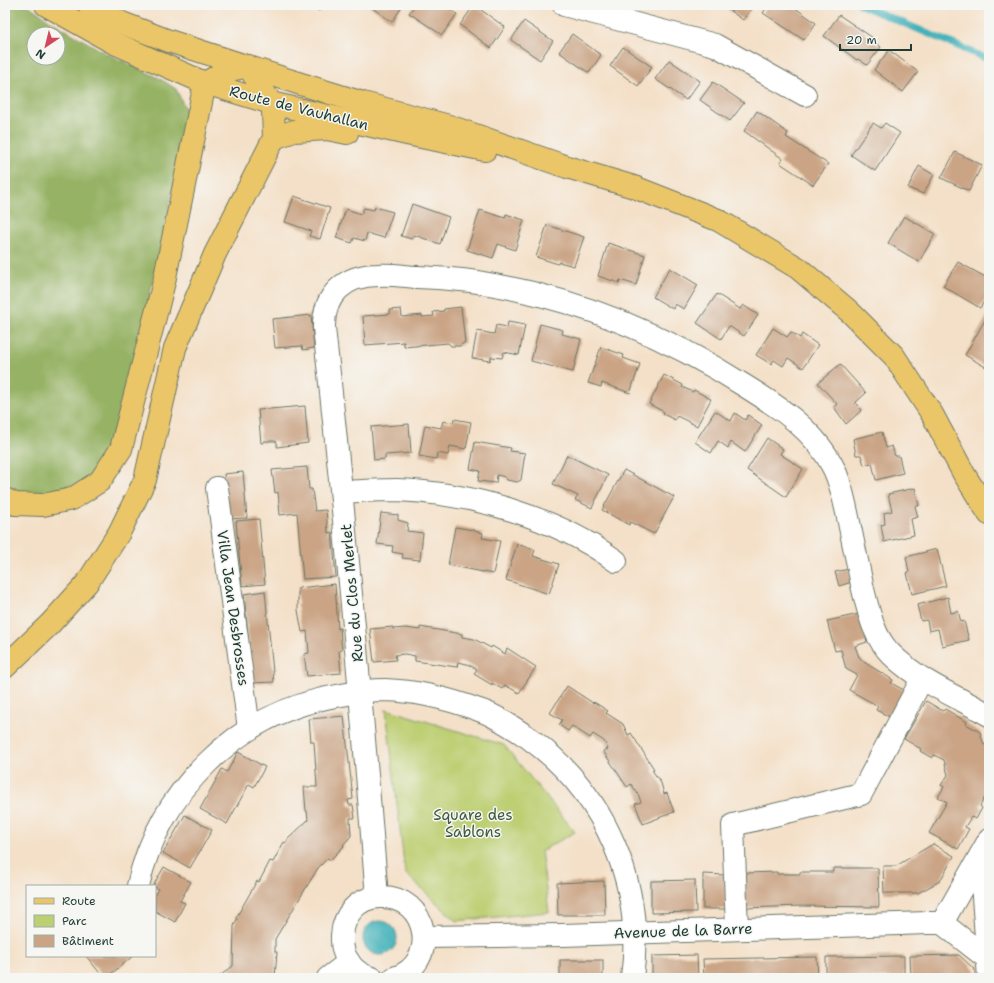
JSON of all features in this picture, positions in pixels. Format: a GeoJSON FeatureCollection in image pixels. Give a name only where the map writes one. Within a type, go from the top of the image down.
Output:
{"type":"FeatureCollection","features":[{"type":"Feature","properties":{"kind":"main road","name":"Route de Vauhallan"},"geometry":{"type":"LineString","coordinates":[[46,5],[112,42],[205,83],[271,103],[407,134],[567,167]]}},
{"type":"Feature","properties":{"kind":"main road","name":"Route de Vauhallan"},"geometry":{"type":"LineString","coordinates":[[89,5],[122,23],[169,41],[356,101],[449,126],[567,167],[634,187],[718,220],[798,268],[850,312],[894,356],[932,414],[964,474],[989,514]]}},
{"type":"Feature","properties":{"kind":"main road"},"geometry":{"type":"LineString","coordinates":[[5,500],[15,504],[42,505],[72,499],[100,481],[121,449],[164,282],[205,83],[226,72],[248,66],[271,103],[273,111],[274,138],[215,254],[174,348],[145,480],[119,534],[87,583],[50,624],[5,667]]}},
{"type":"Feature","properties":{"kind":"main road"},"geometry":{"type":"LineString","coordinates":[[274,138],[294,131],[327,129],[384,140],[407,134]]}},
{"type":"Feature","properties":{"kind":"main road","name":"Route de Vauhallan"},"geometry":{"type":"LineString","coordinates":[[964,474],[989,498]]}},
{"type":"Feature","properties":{"kind":"street"},"geometry":{"type":"LineString","coordinates":[[564,5],[715,45],[805,94]]}},
{"type":"Feature","properties":{"kind":"street","name":"Rue du Clos Merlet"},"geometry":{"type":"LineString","coordinates":[[377,897],[361,692],[342,492],[324,328],[324,316],[334,293],[342,285],[355,279],[376,274],[482,282],[529,292],[579,306],[636,328],[677,347],[721,371],[779,407],[801,426],[820,447],[834,469],[843,495],[868,609],[875,630],[890,654],[922,679]]}},
{"type":"Feature","properties":{"kind":"street","name":"Villa Jean Desbrosses"},"geometry":{"type":"LineString","coordinates":[[217,488],[250,729]]}},
{"type":"Feature","properties":{"kind":"street"},"geometry":{"type":"LineString","coordinates":[[342,492],[396,490],[435,494],[485,503],[521,513],[560,528],[598,548],[616,561]]}},
{"type":"Feature","properties":{"kind":"street"},"geometry":{"type":"LineString","coordinates":[[737,929],[733,825],[860,794],[922,679],[989,715]]}},
{"type":"Feature","properties":{"kind":"street"},"geometry":{"type":"LineString","coordinates":[[138,885],[140,875],[153,840],[171,806],[193,776],[219,751],[250,729],[284,711],[313,701],[361,692],[384,690],[434,696],[480,710],[515,728],[545,750],[575,780],[602,817],[620,860],[631,895],[635,932],[632,978]]}},
{"type":"Feature","properties":{"kind":"street"},"geometry":{"type":"LineString","coordinates":[[984,848],[942,923],[989,968]]}},
{"type":"Feature","properties":{"kind":"street"},"geometry":{"type":"LineString","coordinates":[[984,848],[989,968]]}},
{"type":"Feature","properties":{"kind":"street"},"geometry":{"type":"LineString","coordinates":[[372,978],[358,972],[343,952],[341,941],[342,928],[347,917],[355,907],[365,900],[377,897],[389,897],[400,901],[418,916],[424,937],[422,950],[416,962],[407,972],[394,978]]}},
{"type":"Feature","properties":{"kind":"street","name":"Avenue de la Barre"},"geometry":{"type":"LineString","coordinates":[[424,937],[942,923]]}},
{"type":"Feature","properties":{"kind":"street"},"geometry":{"type":"LineString","coordinates":[[328,978],[349,962]]}},
{"type":"Feature","properties":{"kind":"green space"},"geometry":{"type":"Polygon","coordinates":[[[5,5],[28,5],[59,26],[26,26],[26,66],[66,66],[66,30],[107,54],[159,78],[176,89],[185,108],[186,128],[121,428],[113,455],[84,484],[42,495],[17,493],[5,488],[5,5]]]}},
{"type":"Feature","properties":{"kind":"green space","name":"Square des Sablons"},"geometry":{"type":"Polygon","coordinates":[[[386,709],[504,745],[575,832],[541,851],[549,912],[456,921],[405,873],[386,709]]]}},
{"type":"Feature","properties":{"kind":"water"},"geometry":{"type":"Polygon","coordinates":[[[377,921],[383,921],[387,922],[394,928],[397,938],[396,945],[390,952],[383,955],[377,955],[373,954],[366,948],[363,941],[363,935],[364,931],[370,924],[377,921]]]}},
{"type":"Feature","properties":{"kind":"building"},"geometry":{"type":"Polygon","coordinates":[[[310,5],[324,5],[319,11],[310,5]]]}},
{"type":"Feature","properties":{"kind":"building"},"geometry":{"type":"Polygon","coordinates":[[[368,5],[403,5],[392,22],[368,5]]]}},
{"type":"Feature","properties":{"kind":"building"},"geometry":{"type":"Polygon","coordinates":[[[415,5],[444,5],[457,14],[442,35],[409,13],[415,5]]]}},
{"type":"Feature","properties":{"kind":"building"},"geometry":{"type":"Polygon","coordinates":[[[474,5],[505,27],[491,48],[460,25],[474,5]]]}},
{"type":"Feature","properties":{"kind":"building"},"geometry":{"type":"Polygon","coordinates":[[[722,5],[754,5],[743,20],[722,5]]]}},
{"type":"Feature","properties":{"kind":"building"},"geometry":{"type":"Polygon","coordinates":[[[768,5],[791,5],[816,23],[804,40],[763,13],[768,5]]]}},
{"type":"Feature","properties":{"kind":"building"},"geometry":{"type":"Polygon","coordinates":[[[839,15],[873,38],[871,40],[881,47],[867,65],[858,59],[857,60],[824,36],[839,15]]]}},
{"type":"Feature","properties":{"kind":"building"},"geometry":{"type":"Polygon","coordinates":[[[524,21],[553,41],[540,60],[511,40],[524,21]]]}},
{"type":"Feature","properties":{"kind":"building"},"geometry":{"type":"Polygon","coordinates":[[[572,34],[601,55],[589,73],[559,52],[572,34]]]}},
{"type":"Feature","properties":{"kind":"building"},"geometry":{"type":"Polygon","coordinates":[[[623,47],[652,67],[638,86],[610,66],[623,47]]]}},
{"type":"Feature","properties":{"kind":"building"},"geometry":{"type":"Polygon","coordinates":[[[889,50],[918,72],[903,92],[874,70],[889,50]]]}},
{"type":"Feature","properties":{"kind":"building"},"geometry":{"type":"Polygon","coordinates":[[[669,60],[700,81],[686,100],[655,79],[669,60]]]}},
{"type":"Feature","properties":{"kind":"building"},"geometry":{"type":"Polygon","coordinates":[[[713,82],[744,103],[730,121],[700,100],[713,82]]]}},
{"type":"Feature","properties":{"kind":"building"},"geometry":{"type":"Polygon","coordinates":[[[757,111],[788,133],[786,137],[828,164],[813,185],[780,163],[783,159],[744,131],[757,111]]]}},
{"type":"Feature","properties":{"kind":"building"},"geometry":{"type":"Polygon","coordinates":[[[873,123],[881,128],[885,123],[900,133],[875,171],[851,155],[873,123]]]}},
{"type":"Feature","properties":{"kind":"building"},"geometry":{"type":"Polygon","coordinates":[[[955,152],[982,165],[969,191],[941,178],[955,152]]]}},
{"type":"Feature","properties":{"kind":"building"},"geometry":{"type":"Polygon","coordinates":[[[919,166],[934,175],[923,194],[908,188],[919,166]]]}},
{"type":"Feature","properties":{"kind":"building"},"geometry":{"type":"Polygon","coordinates":[[[294,196],[330,208],[320,239],[309,236],[311,231],[285,222],[294,196]]]}},
{"type":"Feature","properties":{"kind":"building"},"geometry":{"type":"Polygon","coordinates":[[[412,204],[449,217],[440,244],[414,235],[412,239],[401,236],[412,204]]]}},
{"type":"Feature","properties":{"kind":"building"},"geometry":{"type":"Polygon","coordinates":[[[375,207],[393,212],[384,238],[367,233],[365,241],[354,238],[352,243],[336,238],[346,209],[361,214],[364,208],[374,210],[375,207]]]}},
{"type":"Feature","properties":{"kind":"building"},"geometry":{"type":"Polygon","coordinates":[[[480,210],[505,218],[506,214],[524,220],[515,250],[498,244],[493,258],[467,250],[480,210]]]}},
{"type":"Feature","properties":{"kind":"building"},"geometry":{"type":"Polygon","coordinates":[[[904,216],[935,234],[919,262],[888,243],[904,216]]]}},
{"type":"Feature","properties":{"kind":"building"},"geometry":{"type":"Polygon","coordinates":[[[547,225],[584,237],[574,266],[559,262],[558,264],[536,257],[547,225]]]}},
{"type":"Feature","properties":{"kind":"building"},"geometry":{"type":"Polygon","coordinates":[[[608,243],[645,255],[636,285],[620,280],[619,283],[598,276],[608,243]]]}},
{"type":"Feature","properties":{"kind":"building"},"geometry":{"type":"Polygon","coordinates":[[[958,262],[989,279],[989,293],[980,308],[943,286],[958,262]]]}},
{"type":"Feature","properties":{"kind":"building"},"geometry":{"type":"Polygon","coordinates":[[[670,268],[698,285],[684,309],[675,304],[673,309],[653,297],[670,268]]]}},
{"type":"Feature","properties":{"kind":"building"},"geometry":{"type":"Polygon","coordinates":[[[717,294],[740,309],[743,305],[758,315],[744,336],[729,326],[721,339],[697,323],[717,294]]]}},
{"type":"Feature","properties":{"kind":"building"},"geometry":{"type":"Polygon","coordinates":[[[461,307],[465,343],[460,346],[451,346],[448,343],[404,347],[404,342],[365,345],[363,316],[390,314],[390,310],[401,309],[402,317],[422,315],[422,317],[434,316],[433,312],[461,307]]]}},
{"type":"Feature","properties":{"kind":"building"},"geometry":{"type":"Polygon","coordinates":[[[989,313],[989,369],[965,355],[989,313]]]}},
{"type":"Feature","properties":{"kind":"building"},"geometry":{"type":"Polygon","coordinates":[[[311,315],[314,348],[303,350],[302,346],[275,348],[272,319],[311,315]]]}},
{"type":"Feature","properties":{"kind":"building"},"geometry":{"type":"Polygon","coordinates":[[[508,322],[525,325],[519,355],[504,352],[502,358],[491,357],[490,361],[472,358],[477,331],[494,334],[496,325],[507,327],[508,322]]]}},
{"type":"Feature","properties":{"kind":"building"},"geometry":{"type":"Polygon","coordinates":[[[540,324],[563,330],[562,334],[581,339],[573,372],[531,361],[540,324]]]}},
{"type":"Feature","properties":{"kind":"building"},"geometry":{"type":"Polygon","coordinates":[[[773,328],[787,337],[791,332],[800,338],[802,334],[818,345],[803,368],[788,358],[783,366],[774,360],[771,364],[756,355],[773,328]]]}},
{"type":"Feature","properties":{"kind":"building"},"geometry":{"type":"Polygon","coordinates":[[[601,347],[624,355],[623,358],[640,364],[630,393],[602,383],[601,387],[588,383],[601,347]]]}},
{"type":"Feature","properties":{"kind":"building"},"geometry":{"type":"Polygon","coordinates":[[[840,364],[866,393],[855,403],[862,410],[846,424],[834,407],[837,404],[818,383],[840,364]]]}},
{"type":"Feature","properties":{"kind":"building"},"geometry":{"type":"Polygon","coordinates":[[[664,375],[683,385],[682,387],[693,392],[694,390],[711,399],[697,426],[677,416],[675,420],[649,404],[664,375]]]}},
{"type":"Feature","properties":{"kind":"building"},"geometry":{"type":"Polygon","coordinates":[[[305,406],[308,443],[277,447],[277,442],[275,441],[264,441],[264,443],[261,443],[258,410],[305,406]]]}},
{"type":"Feature","properties":{"kind":"building"},"geometry":{"type":"Polygon","coordinates":[[[715,411],[731,421],[735,413],[745,420],[748,415],[762,425],[745,452],[731,442],[728,448],[718,441],[711,453],[695,442],[715,411]]]}},
{"type":"Feature","properties":{"kind":"building"},"geometry":{"type":"Polygon","coordinates":[[[454,419],[471,422],[466,449],[450,446],[448,455],[437,453],[436,459],[419,456],[425,425],[441,428],[443,421],[453,423],[454,419]]]}},
{"type":"Feature","properties":{"kind":"building"},"geometry":{"type":"Polygon","coordinates":[[[409,424],[411,453],[385,455],[385,459],[374,460],[371,427],[409,424]]]}},
{"type":"Feature","properties":{"kind":"building"},"geometry":{"type":"Polygon","coordinates":[[[882,432],[886,448],[892,446],[895,456],[899,456],[903,473],[876,480],[872,463],[864,465],[861,455],[856,455],[853,439],[882,432]]]}},
{"type":"Feature","properties":{"kind":"building"},"geometry":{"type":"Polygon","coordinates":[[[767,438],[783,449],[780,454],[803,469],[786,497],[747,470],[767,438]]]}},
{"type":"Feature","properties":{"kind":"building"},"geometry":{"type":"Polygon","coordinates":[[[475,442],[511,448],[510,451],[525,453],[521,480],[517,482],[507,480],[505,477],[497,475],[496,483],[478,481],[480,471],[470,469],[475,442]]]}},
{"type":"Feature","properties":{"kind":"building"},"geometry":{"type":"Polygon","coordinates":[[[567,455],[608,475],[592,508],[575,500],[578,496],[553,484],[567,455]]]}},
{"type":"Feature","properties":{"kind":"building"},"geometry":{"type":"Polygon","coordinates":[[[307,467],[309,489],[312,489],[315,511],[326,510],[328,533],[332,532],[336,577],[303,579],[297,513],[280,515],[278,492],[275,493],[272,470],[307,467]]]}},
{"type":"Feature","properties":{"kind":"building"},"geometry":{"type":"Polygon","coordinates":[[[624,470],[674,497],[654,534],[630,522],[629,525],[602,510],[624,470]]]}},
{"type":"Feature","properties":{"kind":"building"},"geometry":{"type":"Polygon","coordinates":[[[243,472],[247,518],[228,519],[224,474],[243,472]]]}},
{"type":"Feature","properties":{"kind":"building"},"geometry":{"type":"Polygon","coordinates":[[[915,488],[919,506],[915,506],[918,517],[911,519],[914,535],[884,542],[881,525],[885,524],[884,513],[892,511],[888,494],[915,488]]]}},
{"type":"Feature","properties":{"kind":"building"},"geometry":{"type":"Polygon","coordinates":[[[381,513],[398,515],[398,520],[408,523],[407,531],[423,533],[420,560],[402,558],[403,554],[392,552],[393,546],[377,544],[381,513]]]}},
{"type":"Feature","properties":{"kind":"building"},"geometry":{"type":"Polygon","coordinates":[[[259,519],[265,584],[242,586],[236,521],[259,519]]]}},
{"type":"Feature","properties":{"kind":"building"},"geometry":{"type":"Polygon","coordinates":[[[455,527],[474,530],[483,533],[482,538],[500,541],[493,574],[448,565],[455,527]]]}},
{"type":"Feature","properties":{"kind":"building"},"geometry":{"type":"Polygon","coordinates":[[[517,544],[535,550],[533,556],[559,564],[549,594],[506,580],[517,544]]]}},
{"type":"Feature","properties":{"kind":"building"},"geometry":{"type":"Polygon","coordinates":[[[937,549],[946,586],[912,594],[907,573],[909,572],[906,557],[937,549]]]}},
{"type":"Feature","properties":{"kind":"building"},"geometry":{"type":"Polygon","coordinates":[[[849,569],[852,582],[839,586],[835,572],[849,569]]]}},
{"type":"Feature","properties":{"kind":"building"},"geometry":{"type":"Polygon","coordinates":[[[335,584],[338,629],[340,628],[342,650],[339,651],[341,673],[307,676],[304,654],[309,653],[307,631],[302,632],[298,610],[298,588],[335,584]]]}},
{"type":"Feature","properties":{"kind":"building"},"geometry":{"type":"Polygon","coordinates":[[[265,591],[274,682],[253,683],[244,594],[265,591]]]}},
{"type":"Feature","properties":{"kind":"building"},"geometry":{"type":"Polygon","coordinates":[[[948,597],[951,613],[958,611],[961,622],[964,621],[969,640],[942,646],[938,629],[929,631],[927,620],[921,621],[917,605],[948,597]]]}},
{"type":"Feature","properties":{"kind":"building"},"geometry":{"type":"Polygon","coordinates":[[[859,614],[867,642],[855,646],[859,657],[864,662],[893,680],[891,683],[911,694],[896,720],[876,710],[878,706],[849,690],[857,675],[846,669],[841,650],[835,651],[827,621],[859,614]]]}},
{"type":"Feature","properties":{"kind":"building"},"geometry":{"type":"Polygon","coordinates":[[[393,627],[393,629],[406,628],[420,630],[420,627],[462,634],[462,637],[474,639],[491,648],[492,646],[505,654],[507,648],[536,667],[519,693],[505,685],[502,689],[492,683],[492,685],[474,674],[477,669],[467,664],[458,662],[457,667],[415,661],[415,656],[405,654],[395,655],[396,660],[374,662],[370,629],[393,627]]]}},
{"type":"Feature","properties":{"kind":"building"},"geometry":{"type":"Polygon","coordinates":[[[567,686],[608,711],[606,713],[623,724],[628,735],[631,733],[654,769],[652,770],[661,783],[664,794],[667,793],[674,812],[643,824],[635,804],[641,802],[638,794],[631,784],[627,787],[603,751],[608,749],[604,741],[593,734],[590,738],[572,726],[568,731],[559,725],[562,720],[550,713],[567,686]]]}},
{"type":"Feature","properties":{"kind":"building"},"geometry":{"type":"Polygon","coordinates":[[[926,701],[943,711],[945,709],[967,722],[966,724],[980,732],[984,745],[987,744],[989,758],[989,790],[980,806],[982,808],[976,819],[971,817],[965,827],[969,829],[958,849],[929,833],[947,802],[938,797],[944,787],[941,785],[948,775],[944,760],[934,755],[932,758],[920,751],[921,749],[904,739],[926,701]]]}},
{"type":"Feature","properties":{"kind":"building"},"geometry":{"type":"Polygon","coordinates":[[[344,716],[353,799],[348,800],[349,805],[353,805],[355,818],[350,818],[351,836],[343,845],[344,846],[330,860],[328,858],[318,868],[275,939],[275,952],[277,952],[275,978],[217,978],[233,966],[234,926],[237,919],[236,918],[257,881],[259,882],[270,861],[273,862],[284,842],[286,843],[288,839],[308,820],[304,787],[317,787],[314,742],[311,742],[309,719],[344,716]]]}},
{"type":"Feature","properties":{"kind":"building"},"geometry":{"type":"Polygon","coordinates":[[[238,752],[265,767],[254,787],[249,784],[227,824],[200,809],[222,769],[227,772],[238,752]]]}},
{"type":"Feature","properties":{"kind":"building"},"geometry":{"type":"Polygon","coordinates":[[[185,815],[212,830],[190,868],[163,853],[185,815]]]}},
{"type":"Feature","properties":{"kind":"building"},"geometry":{"type":"Polygon","coordinates":[[[933,844],[954,856],[940,881],[918,893],[884,893],[883,866],[896,866],[933,844]]]}},
{"type":"Feature","properties":{"kind":"building"},"geometry":{"type":"Polygon","coordinates":[[[164,867],[191,882],[180,901],[185,903],[175,922],[156,912],[156,892],[158,889],[156,888],[156,885],[154,885],[164,867]]]}},
{"type":"Feature","properties":{"kind":"building"},"geometry":{"type":"Polygon","coordinates":[[[833,868],[878,868],[879,907],[801,906],[745,908],[745,873],[777,872],[777,874],[800,874],[800,872],[833,872],[833,868]]]}},
{"type":"Feature","properties":{"kind":"building"},"geometry":{"type":"Polygon","coordinates":[[[703,874],[725,875],[726,909],[703,909],[703,874]]]}},
{"type":"Feature","properties":{"kind":"building"},"geometry":{"type":"Polygon","coordinates":[[[695,880],[696,912],[651,913],[651,881],[695,880]]]}},
{"type":"Feature","properties":{"kind":"building"},"geometry":{"type":"Polygon","coordinates":[[[604,881],[605,915],[558,915],[557,883],[604,881]]]}},
{"type":"Feature","properties":{"kind":"building"},"geometry":{"type":"Polygon","coordinates":[[[697,955],[698,978],[652,978],[652,956],[697,955]]]}},
{"type":"Feature","properties":{"kind":"building"},"geometry":{"type":"Polygon","coordinates":[[[959,955],[975,970],[975,978],[911,978],[910,956],[959,955]]]}},
{"type":"Feature","properties":{"kind":"building"},"geometry":{"type":"Polygon","coordinates":[[[904,956],[904,978],[826,978],[826,957],[904,956]]]}},
{"type":"Feature","properties":{"kind":"building"},"geometry":{"type":"Polygon","coordinates":[[[87,957],[132,957],[106,978],[104,978],[87,957]]]}},
{"type":"Feature","properties":{"kind":"building"},"geometry":{"type":"Polygon","coordinates":[[[817,957],[818,978],[704,978],[703,959],[817,957]]]}},
{"type":"Feature","properties":{"kind":"building"},"geometry":{"type":"Polygon","coordinates":[[[560,960],[603,960],[603,978],[560,978],[560,960]]]}},
{"type":"Feature","properties":{"kind":"waterway"},"geometry":{"type":"LineString","coordinates":[[861,5],[989,60]]}}]}
